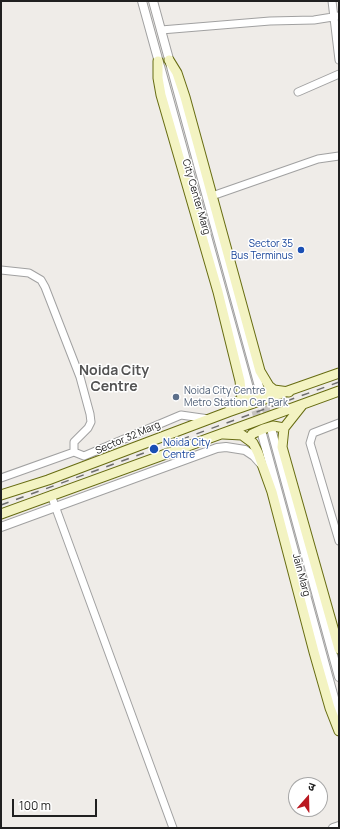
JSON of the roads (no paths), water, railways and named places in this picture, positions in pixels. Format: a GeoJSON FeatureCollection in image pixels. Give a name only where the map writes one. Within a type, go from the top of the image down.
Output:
{"type":"FeatureCollection","features":[{"type":"Feature","properties":{"kind":"main road"},"geometry":{"type":"LineString","coordinates":[[158,60],[158,78],[161,95],[218,292],[240,381],[242,400]]}},
{"type":"Feature","properties":{"kind":"main road"},"geometry":{"type":"LineString","coordinates":[[169,60],[176,72],[185,97],[260,371],[265,382],[274,390]]}},
{"type":"Feature","properties":{"kind":"main road"},"geometry":{"type":"LineString","coordinates":[[1,495],[339,373]]}},
{"type":"Feature","properties":{"kind":"main road"},"geometry":{"type":"LineString","coordinates":[[228,412],[232,406],[242,400],[274,390],[288,392]]}},
{"type":"Feature","properties":{"kind":"main road"},"geometry":{"type":"LineString","coordinates":[[1,514],[339,391]]}},
{"type":"Feature","properties":{"kind":"main road"},"geometry":{"type":"LineString","coordinates":[[304,403],[284,428],[282,447],[339,650]]}},
{"type":"Feature","properties":{"kind":"main road"},"geometry":{"type":"LineString","coordinates":[[249,439],[255,432],[268,427],[276,426],[284,428]]}},
{"type":"Feature","properties":{"kind":"main road"},"geometry":{"type":"LineString","coordinates":[[220,434],[242,435],[249,439],[256,448],[275,503],[314,652],[330,708],[339,731]]}},
{"type":"Feature","properties":{"kind":"main road"},"geometry":{"type":"LineString","coordinates":[[1,491],[12,492]]}},
{"type":"Feature","properties":{"kind":"street","name":"City Center Marg"},"geometry":{"type":"LineString","coordinates":[[142,1],[250,392]]}},
{"type":"Feature","properties":{"kind":"street","name":"City Center Marg"},"geometry":{"type":"LineString","coordinates":[[153,1],[260,390]]}},
{"type":"Feature","properties":{"kind":"street"},"geometry":{"type":"LineString","coordinates":[[332,1],[336,16],[339,60]]}},
{"type":"Feature","properties":{"kind":"street"},"geometry":{"type":"LineString","coordinates":[[161,30],[336,16]]}},
{"type":"Feature","properties":{"kind":"street"},"geometry":{"type":"LineString","coordinates":[[298,92],[339,74]]}},
{"type":"Feature","properties":{"kind":"street"},"geometry":{"type":"LineString","coordinates":[[212,196],[318,159],[339,156]]}},
{"type":"Feature","properties":{"kind":"street"},"geometry":{"type":"LineString","coordinates":[[1,270],[29,273],[41,280],[45,287],[80,377],[90,414],[88,428],[74,442],[74,452]]}},
{"type":"Feature","properties":{"kind":"street","name":"Sector 32 Marg"},"geometry":{"type":"LineString","coordinates":[[1,478],[74,452],[84,456],[181,415],[211,419]]}},
{"type":"Feature","properties":{"kind":"street"},"geometry":{"type":"LineString","coordinates":[[339,423],[313,433],[310,443],[339,541]]}},
{"type":"Feature","properties":{"kind":"street","name":"Jain Marg"},"geometry":{"type":"LineString","coordinates":[[272,432],[339,677]]}},
{"type":"Feature","properties":{"kind":"street","name":"Jain Marg"},"geometry":{"type":"LineString","coordinates":[[262,434],[339,716]]}},
{"type":"Feature","properties":{"kind":"street"},"geometry":{"type":"LineString","coordinates":[[1,527],[217,448],[226,447],[245,450],[254,456],[264,468]]}},
{"type":"Feature","properties":{"kind":"street"},"geometry":{"type":"LineString","coordinates":[[51,495],[173,828]]}},
{"type":"Feature","properties":{"kind":"street"},"geometry":{"type":"LineString","coordinates":[[333,828],[339,826]]}},
{"type":"Feature","properties":{"kind":"tunnel"},"geometry":{"type":"LineString","coordinates":[[262,394],[272,432]]}},
{"type":"Feature","properties":{"kind":"tunnel"},"geometry":{"type":"LineString","coordinates":[[252,399],[260,426]]}},
{"type":"Feature","properties":{"kind":"railway"},"geometry":{"type":"LineString","coordinates":[[1,505],[339,382]]}},
{"type":"Feature","properties":{"kind":"place","name":"Sector 35 Bus Terminus"},"geometry":{"type":"Point","coordinates":[301,250]}},
{"type":"Feature","properties":{"kind":"place","name":"Noida City Centre Metro Station Car Park"},"geometry":{"type":"Point","coordinates":[176,397]}},
{"type":"Feature","properties":{"kind":"place","name":"Noida City Centre"},"geometry":{"type":"Point","coordinates":[154,449]}},
{"type":"Feature","properties":{"kind":"district","name":"Noida City Centre"},"geometry":{"type":"Point","coordinates":[114,380]}}]}
